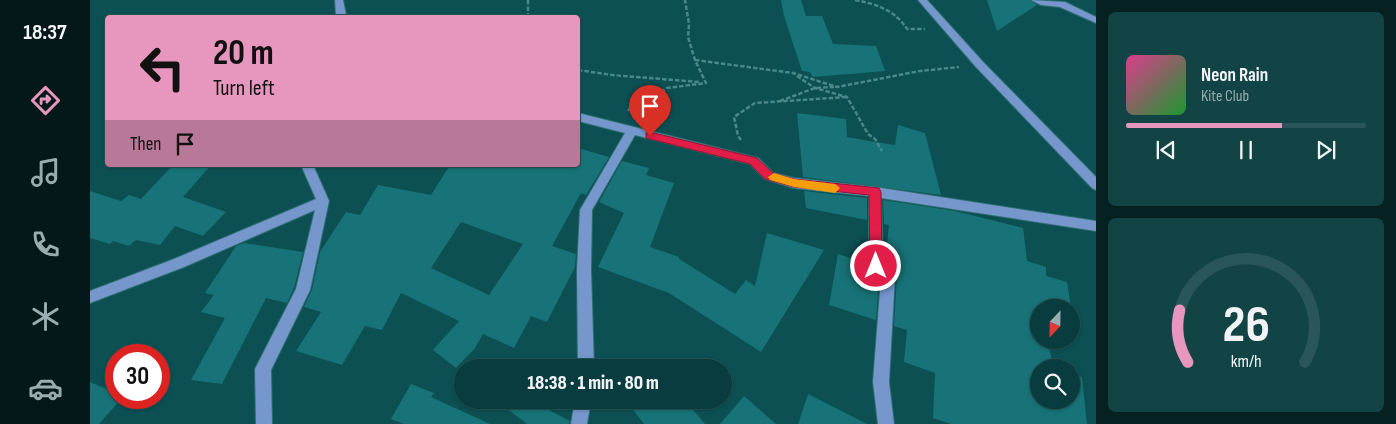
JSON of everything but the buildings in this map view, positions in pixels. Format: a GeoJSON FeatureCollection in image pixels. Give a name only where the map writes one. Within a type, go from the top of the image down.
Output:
{"type":"FeatureCollection","features":[{"type":"Feature","properties":{"kind":"street"},"geometry":{"type":"LineString","coordinates":[[339,0],[339,15]]}},
{"type":"Feature","properties":{"kind":"street"},"geometry":{"type":"LineString","coordinates":[[922,0],[980,65],[1096,185]]}},
{"type":"Feature","properties":{"kind":"street"},"geometry":{"type":"LineString","coordinates":[[1035,0],[1062,4],[1096,20]]}},
{"type":"Feature","properties":{"kind":"street"},"geometry":{"type":"LineString","coordinates":[[580,118],[754,161],[769,176],[794,183],[875,192],[1096,226]]}},
{"type":"Feature","properties":{"kind":"street"},"geometry":{"type":"LineString","coordinates":[[586,359],[584,270],[586,210],[632,132]]}},
{"type":"Feature","properties":{"kind":"street"},"geometry":{"type":"LineString","coordinates":[[264,424],[263,369],[303,290],[323,201],[308,167]]}},
{"type":"Feature","properties":{"kind":"street"},"geometry":{"type":"LineString","coordinates":[[875,192],[876,266],[888,275],[881,382],[886,424]]}},
{"type":"Feature","properties":{"kind":"street"},"geometry":{"type":"LineString","coordinates":[[90,297],[179,263],[323,201]]}},
{"type":"Feature","properties":{"kind":"street"},"geometry":{"type":"LineString","coordinates":[[579,424],[582,409]]}},
{"type":"Feature","properties":{"kind":"path"},"geometry":{"type":"LineString","coordinates":[[528,0],[528,15]]}},
{"type":"Feature","properties":{"kind":"path"},"geometry":{"type":"LineString","coordinates":[[685,0],[688,37],[695,60],[706,83]]}},
{"type":"Feature","properties":{"kind":"path"},"geometry":{"type":"LineString","coordinates":[[855,0],[875,3],[902,20],[907,29],[927,29]]}},
{"type":"Feature","properties":{"kind":"path"},"geometry":{"type":"LineString","coordinates":[[695,60],[794,74],[837,87]]}},
{"type":"Feature","properties":{"kind":"path"},"geometry":{"type":"LineString","coordinates":[[776,102],[815,88],[837,87],[920,71],[964,66]]}},
{"type":"Feature","properties":{"kind":"path"},"geometry":{"type":"LineString","coordinates":[[580,70],[706,83]]}},
{"type":"Feature","properties":{"kind":"path"},"geometry":{"type":"LineString","coordinates":[[794,74],[815,88],[847,97],[868,134],[875,139],[882,151]]}},
{"type":"Feature","properties":{"kind":"path"},"geometry":{"type":"LineString","coordinates":[[618,127],[631,106],[652,98],[667,88],[706,83]]}},
{"type":"Feature","properties":{"kind":"path"},"geometry":{"type":"LineString","coordinates":[[743,143],[738,136],[734,117],[755,103],[847,97]]}},
{"type":"Feature","properties":{"kind":"slow traffic"},"geometry":{"type":"LineString","coordinates":[[774,177],[794,183],[835,188]]}},
{"type":"Feature","properties":{"kind":"route"},"geometry":{"type":"LineString","coordinates":[[650,136],[754,161],[769,176],[794,183],[875,192],[876,266]]}}]}
